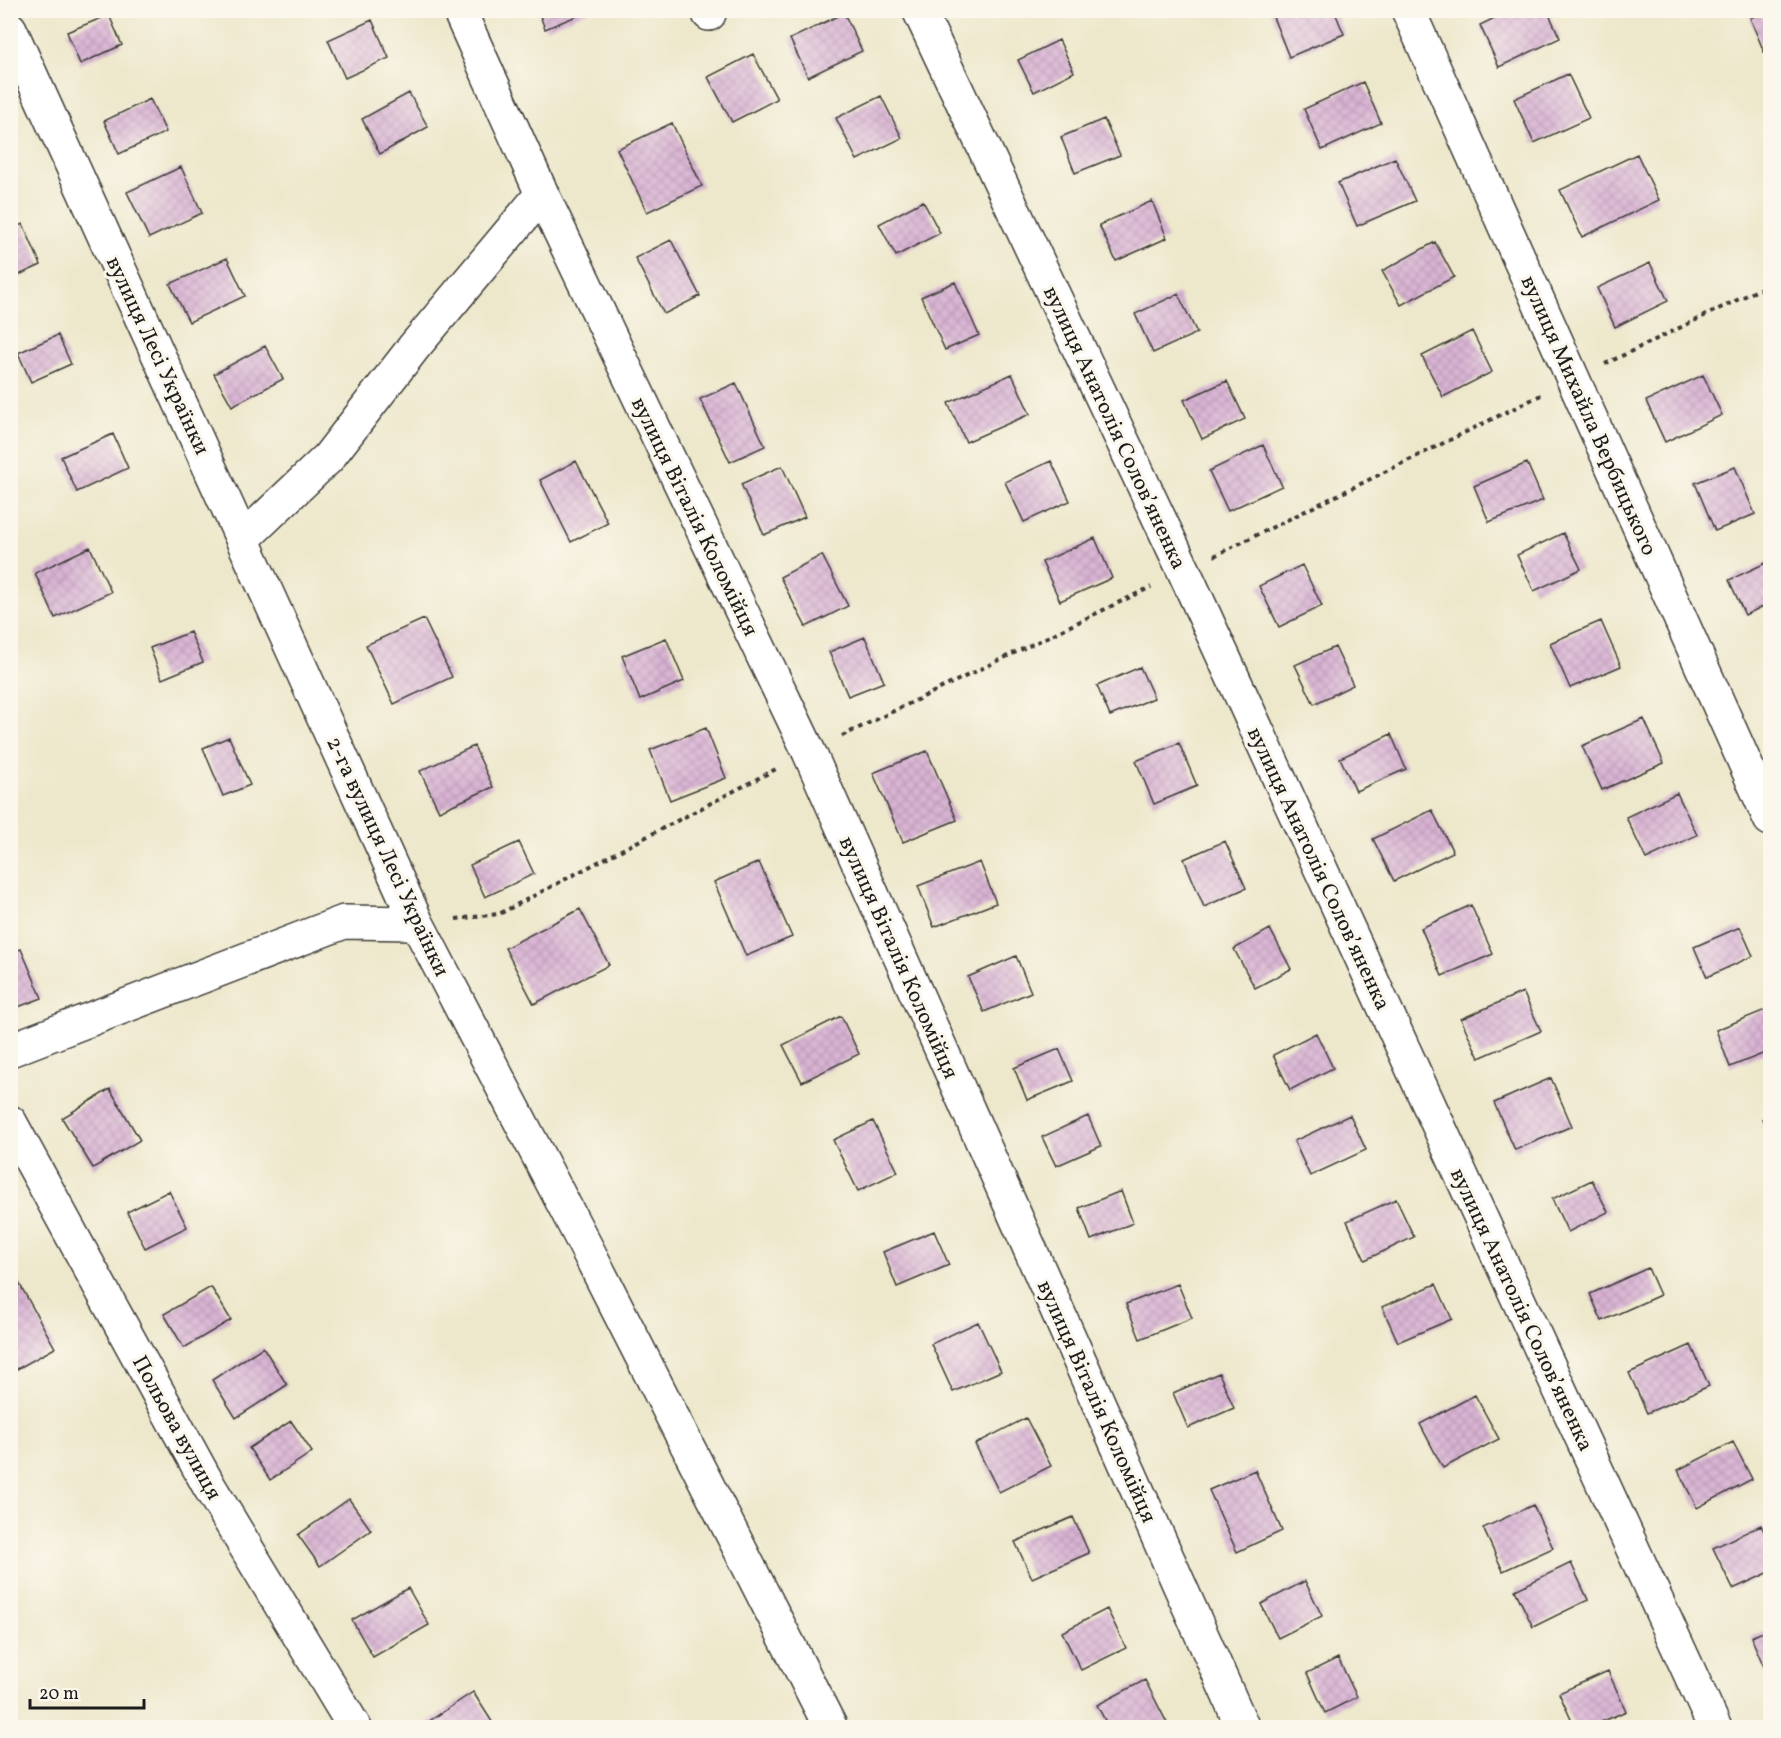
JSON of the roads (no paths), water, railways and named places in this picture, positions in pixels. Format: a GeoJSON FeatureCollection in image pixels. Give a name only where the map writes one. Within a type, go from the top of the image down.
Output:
{"type":"FeatureCollection","features":[{"type":"Feature","properties":{"kind":"street","name":"вулиця Віталія Коломійця"},"geometry":{"type":"LineString","coordinates":[[459,10],[542,194],[809,752],[1243,1728]]}},
{"type":"Feature","properties":{"kind":"street","name":"вулиця Анатолія Соловʼяненка"},"geometry":{"type":"LineString","coordinates":[[919,10],[1184,571],[1715,1728]]}},
{"type":"Feature","properties":{"kind":"street","name":"вулиця Михайла Вербицького"},"geometry":{"type":"LineString","coordinates":[[1408,10],[1770,819]]}},
{"type":"Feature","properties":{"kind":"street","name":"вулиця Лесі Українки"},"geometry":{"type":"LineString","coordinates":[[10,29],[307,681]]}},
{"type":"Feature","properties":{"kind":"street"},"geometry":{"type":"LineString","coordinates":[[243,539],[328,458],[414,347],[542,194]]}},
{"type":"Feature","properties":{"kind":"street","name":"2-га вулиця Лесі Українки"},"geometry":{"type":"LineString","coordinates":[[307,681],[417,923],[831,1728]]}},
{"type":"Feature","properties":{"kind":"street"},"geometry":{"type":"LineString","coordinates":[[10,1050],[344,922],[417,923]]}},
{"type":"Feature","properties":{"kind":"street","name":"Польова вулиця"},"geometry":{"type":"LineString","coordinates":[[10,1122],[209,1486],[355,1728]]}}]}
